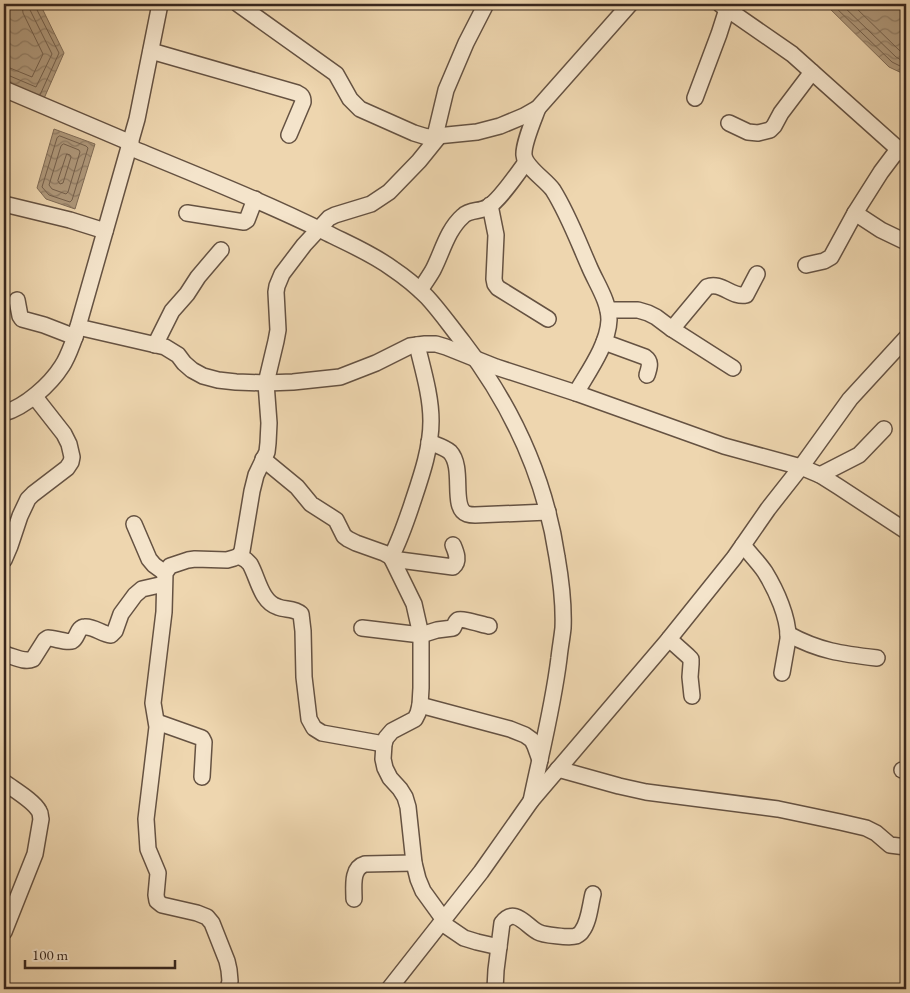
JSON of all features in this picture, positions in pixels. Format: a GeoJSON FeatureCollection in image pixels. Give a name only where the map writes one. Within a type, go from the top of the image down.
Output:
{"type":"FeatureCollection","features":[{"type":"Feature","properties":{"kind":"street"},"geometry":{"type":"LineString","coordinates":[[4,413],[35,397],[61,368],[70,352],[138,119],[160,4]]}},
{"type":"Feature","properties":{"kind":"street"},"geometry":{"type":"LineString","coordinates":[[238,4],[336,74],[350,99],[360,110],[427,137],[477,132],[500,126],[538,108],[630,4]]}},
{"type":"Feature","properties":{"kind":"street"},"geometry":{"type":"LineString","coordinates":[[228,989],[229,976],[226,961],[212,923],[207,917],[197,913],[162,905],[157,901],[158,873],[148,849],[146,819],[157,722],[153,703],[164,612],[165,578],[170,566],[195,559],[227,560],[239,556],[242,551],[256,475],[267,452],[269,434],[266,383],[278,330],[277,286],[282,274],[304,245],[329,218],[371,204],[388,192],[419,161],[438,136],[446,90],[466,43],[486,4]]}},
{"type":"Feature","properties":{"kind":"street"},"geometry":{"type":"LineString","coordinates":[[695,98],[719,34],[723,6],[792,54],[903,152],[881,172],[854,213],[831,256],[824,261],[806,265]]}},
{"type":"Feature","properties":{"kind":"street"},"geometry":{"type":"LineString","coordinates":[[151,51],[301,95],[303,102],[288,135]]}},
{"type":"Feature","properties":{"kind":"street"},"geometry":{"type":"LineString","coordinates":[[730,123],[748,132],[758,134],[770,130],[812,72]]}},
{"type":"Feature","properties":{"kind":"street"},"geometry":{"type":"LineString","coordinates":[[4,89],[255,199],[366,252],[392,268],[420,290],[476,359],[512,417],[526,445],[548,512],[562,585],[563,627],[555,688],[531,801]]}},
{"type":"Feature","properties":{"kind":"street"},"geometry":{"type":"LineString","coordinates":[[538,108],[524,147],[526,162],[547,183],[556,196],[599,286],[608,310],[609,320],[604,342],[576,393]]}},
{"type":"Feature","properties":{"kind":"street"},"geometry":{"type":"LineString","coordinates":[[420,290],[433,270],[446,241],[457,223],[467,212],[488,207],[496,200],[526,162]]}},
{"type":"Feature","properties":{"kind":"street"},"geometry":{"type":"LineString","coordinates":[[187,213],[244,222],[247,220],[255,199]]}},
{"type":"Feature","properties":{"kind":"street"},"geometry":{"type":"LineString","coordinates":[[4,204],[70,220],[105,231]]}},
{"type":"Feature","properties":{"kind":"street"},"geometry":{"type":"LineString","coordinates":[[490,205],[496,235],[495,284],[498,288],[548,319]]}},
{"type":"Feature","properties":{"kind":"street"},"geometry":{"type":"LineString","coordinates":[[854,213],[881,230],[906,242]]}},
{"type":"Feature","properties":{"kind":"street"},"geometry":{"type":"LineString","coordinates":[[155,345],[172,311],[221,250]]}},
{"type":"Feature","properties":{"kind":"street"},"geometry":{"type":"LineString","coordinates":[[672,329],[706,288],[716,286],[738,295],[746,295],[757,274]]}},
{"type":"Feature","properties":{"kind":"street"},"geometry":{"type":"LineString","coordinates":[[17,300],[22,319],[77,332],[165,348],[178,355],[192,370],[203,376],[227,381],[301,382],[340,377],[376,363],[410,346],[436,344],[724,446],[801,467],[820,475],[840,487],[906,531]]}},
{"type":"Feature","properties":{"kind":"street"},"geometry":{"type":"LineString","coordinates":[[608,310],[638,310],[648,313],[733,368]]}},
{"type":"Feature","properties":{"kind":"street"},"geometry":{"type":"LineString","coordinates":[[389,989],[482,872],[531,801],[669,639],[743,545],[850,399],[906,338]]}},
{"type":"Feature","properties":{"kind":"street"},"geometry":{"type":"LineString","coordinates":[[604,342],[649,360],[647,375]]}},
{"type":"Feature","properties":{"kind":"street"},"geometry":{"type":"LineString","coordinates":[[418,345],[429,400],[431,420],[429,442],[420,483],[392,558],[414,604],[421,635],[420,705],[415,719],[392,732],[386,738],[383,760],[390,778],[405,797],[408,807],[414,864],[423,891],[443,922],[464,938],[499,947]]}},
{"type":"Feature","properties":{"kind":"street"},"geometry":{"type":"LineString","coordinates":[[4,560],[28,499],[66,468],[71,462],[72,457],[64,434],[35,397]]}},
{"type":"Feature","properties":{"kind":"street"},"geometry":{"type":"LineString","coordinates":[[820,475],[859,455],[884,429]]}},
{"type":"Feature","properties":{"kind":"street"},"geometry":{"type":"LineString","coordinates":[[429,442],[449,451],[455,458],[458,470],[459,505],[467,514],[548,512]]}},
{"type":"Feature","properties":{"kind":"street"},"geometry":{"type":"LineString","coordinates":[[263,459],[297,487],[311,504],[336,520],[344,536],[356,543],[384,553],[392,558],[453,567],[457,559],[453,544]]}},
{"type":"Feature","properties":{"kind":"street"},"geometry":{"type":"LineString","coordinates":[[134,524],[149,559],[165,578]]}},
{"type":"Feature","properties":{"kind":"street"},"geometry":{"type":"LineString","coordinates":[[743,545],[765,572],[776,592],[783,611],[788,634],[782,673]]}},
{"type":"Feature","properties":{"kind":"street"},"geometry":{"type":"LineString","coordinates":[[239,556],[250,564],[270,604],[298,611],[301,614],[306,697],[309,719],[314,728],[322,734],[384,744]]}},
{"type":"Feature","properties":{"kind":"street"},"geometry":{"type":"LineString","coordinates":[[4,654],[30,661],[44,640],[48,638],[72,641],[81,628],[84,627],[111,635],[115,631],[121,614],[135,595],[142,589],[165,578]]}},
{"type":"Feature","properties":{"kind":"street"},"geometry":{"type":"LineString","coordinates":[[362,628],[421,635],[453,628],[459,620],[489,626]]}},
{"type":"Feature","properties":{"kind":"street"},"geometry":{"type":"LineString","coordinates":[[788,634],[805,643],[833,652],[877,658]]}},
{"type":"Feature","properties":{"kind":"street"},"geometry":{"type":"LineString","coordinates":[[669,639],[691,659],[692,696]]}},
{"type":"Feature","properties":{"kind":"street"},"geometry":{"type":"LineString","coordinates":[[420,705],[510,729],[525,735],[532,740],[540,760]]}},
{"type":"Feature","properties":{"kind":"street"},"geometry":{"type":"LineString","coordinates":[[157,722],[202,738],[204,742],[202,777]]}},
{"type":"Feature","properties":{"kind":"street"},"geometry":{"type":"LineString","coordinates":[[558,769],[637,790],[778,809],[840,822],[866,828],[876,833],[890,845],[906,846]]}},
{"type":"Feature","properties":{"kind":"street"},"geometry":{"type":"LineString","coordinates":[[4,782],[33,804],[40,813],[35,854],[4,932]]}},
{"type":"Feature","properties":{"kind":"street"},"geometry":{"type":"LineString","coordinates":[[354,899],[355,874],[360,865],[414,864]]}},
{"type":"Feature","properties":{"kind":"street"},"geometry":{"type":"LineString","coordinates":[[495,989],[502,923],[506,918],[519,918],[527,922],[538,932],[545,934],[576,936],[585,926],[593,894]]}},
{"type":"Feature","properties":{"kind":"water"},"geometry":{"type":"Polygon","coordinates":[[[4,4],[40,4],[64,53],[42,103],[4,86],[4,4]]]}},
{"type":"Feature","properties":{"kind":"water"},"geometry":{"type":"Polygon","coordinates":[[[825,4],[906,4],[906,75],[889,67],[825,4]]]}},
{"type":"Feature","properties":{"kind":"water"},"geometry":{"type":"Polygon","coordinates":[[[54,129],[95,144],[75,209],[46,199],[37,188],[54,129]]]}}]}
